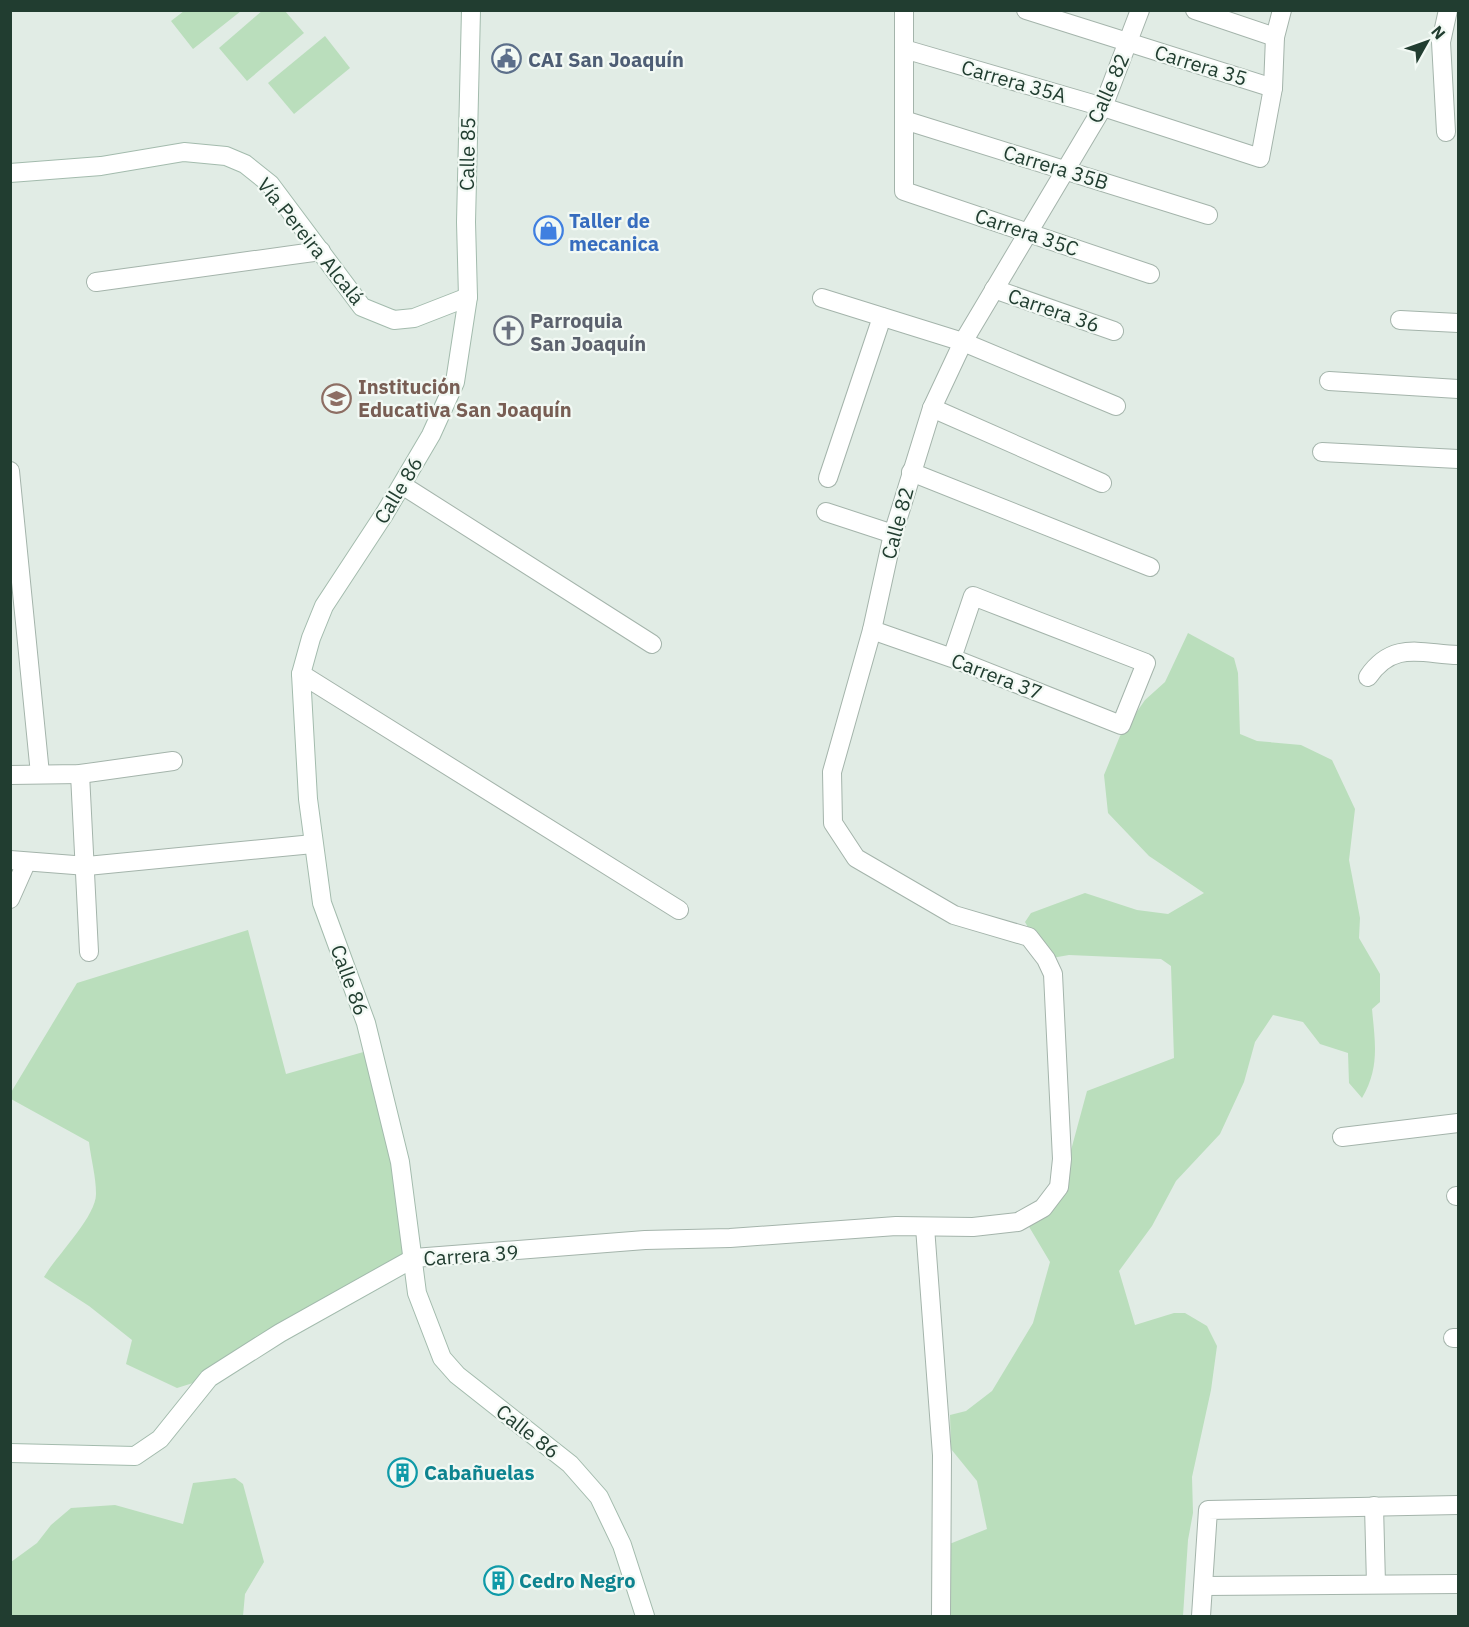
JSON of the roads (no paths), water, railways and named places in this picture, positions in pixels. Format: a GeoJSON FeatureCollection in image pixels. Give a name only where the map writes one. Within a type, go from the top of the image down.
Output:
{"type":"FeatureCollection","features":[{"type":"Feature","properties":{"kind":"street","name":"Calle 85"},"geometry":{"type":"LineString","coordinates":[[468,297],[466,222],[471,10]]}},
{"type":"Feature","properties":{"kind":"street"},"geometry":{"type":"LineString","coordinates":[[904,10],[904,120]]}},
{"type":"Feature","properties":{"kind":"street","name":"Carrera 35"},"geometry":{"type":"LineString","coordinates":[[1026,10],[1053,15],[1128,43],[1273,88]]}},
{"type":"Feature","properties":{"kind":"street","name":"Calle 82"},"geometry":{"type":"LineString","coordinates":[[1046,959],[1029,937],[954,915],[856,858],[833,823],[832,772],[872,630],[893,534],[932,408],[963,342],[1103,107],[1140,10]]}},
{"type":"Feature","properties":{"kind":"street"},"geometry":{"type":"LineString","coordinates":[[1195,10],[1214,14],[1275,37]]}},
{"type":"Feature","properties":{"kind":"street"},"geometry":{"type":"LineString","coordinates":[[1273,88],[1275,37],[1282,10]]}},
{"type":"Feature","properties":{"kind":"street"},"geometry":{"type":"LineString","coordinates":[[1446,132],[1451,104],[1448,10]]}},
{"type":"Feature","properties":{"kind":"street","name":"Carrera 35A"},"geometry":{"type":"LineString","coordinates":[[904,49],[1103,107],[1260,158],[1273,88]]}},
{"type":"Feature","properties":{"kind":"street","name":"Carrera 35B"},"geometry":{"type":"LineString","coordinates":[[904,120],[1208,215]]}},
{"type":"Feature","properties":{"kind":"street","name":"Carrera 35C"},"geometry":{"type":"LineString","coordinates":[[904,120],[904,190],[1150,274]]}},
{"type":"Feature","properties":{"kind":"street","name":"Vía Pereira Alcalá"},"geometry":{"type":"LineString","coordinates":[[10,173],[100,166],[184,152],[226,156],[245,164],[270,184],[362,308],[394,320],[414,318],[468,297]]}},
{"type":"Feature","properties":{"kind":"street"},"geometry":{"type":"LineString","coordinates":[[96,282],[321,251]]}},
{"type":"Feature","properties":{"kind":"street","name":"Carrera 36"},"geometry":{"type":"LineString","coordinates":[[994,289],[1114,331]]}},
{"type":"Feature","properties":{"kind":"street","name":"Calle 86"},"geometry":{"type":"LineString","coordinates":[[468,297],[454,382],[431,435],[402,485],[324,606],[310,638],[301,674],[313,844],[322,903],[366,1023],[400,1162],[417,1293],[442,1358],[457,1375],[570,1464],[599,1497],[622,1545],[645,1617]]}},
{"type":"Feature","properties":{"kind":"street"},"geometry":{"type":"LineString","coordinates":[[822,298],[963,342],[1116,406]]}},
{"type":"Feature","properties":{"kind":"street"},"geometry":{"type":"LineString","coordinates":[[828,478],[882,317]]}},
{"type":"Feature","properties":{"kind":"street"},"geometry":{"type":"LineString","coordinates":[[1400,320],[1458,323]]}},
{"type":"Feature","properties":{"kind":"street"},"geometry":{"type":"LineString","coordinates":[[1329,381],[1458,389]]}},
{"type":"Feature","properties":{"kind":"street"},"geometry":{"type":"LineString","coordinates":[[932,408],[1102,483]]}},
{"type":"Feature","properties":{"kind":"street"},"geometry":{"type":"LineString","coordinates":[[1322,452],[1458,459]]}},
{"type":"Feature","properties":{"kind":"street"},"geometry":{"type":"LineString","coordinates":[[10,471],[40,774]]}},
{"type":"Feature","properties":{"kind":"street"},"geometry":{"type":"LineString","coordinates":[[911,472],[1150,567]]}},
{"type":"Feature","properties":{"kind":"street"},"geometry":{"type":"LineString","coordinates":[[402,485],[652,644]]}},
{"type":"Feature","properties":{"kind":"street"},"geometry":{"type":"LineString","coordinates":[[826,512],[893,534]]}},
{"type":"Feature","properties":{"kind":"street","name":"Carrera 37"},"geometry":{"type":"LineString","coordinates":[[872,630],[952,658],[1121,725],[1146,663],[973,596],[952,658]]}},
{"type":"Feature","properties":{"kind":"street"},"geometry":{"type":"LineString","coordinates":[[1368,676],[1375,666],[1403,650],[1458,655]]}},
{"type":"Feature","properties":{"kind":"street"},"geometry":{"type":"LineString","coordinates":[[301,674],[679,910]]}},
{"type":"Feature","properties":{"kind":"street"},"geometry":{"type":"LineString","coordinates":[[10,775],[80,774],[173,761]]}},
{"type":"Feature","properties":{"kind":"street"},"geometry":{"type":"LineString","coordinates":[[80,774],[87,866],[89,952]]}},
{"type":"Feature","properties":{"kind":"street"},"geometry":{"type":"LineString","coordinates":[[10,899],[18,861],[87,866],[313,844]]}},
{"type":"Feature","properties":{"kind":"street","name":"Carrera 39"},"geometry":{"type":"LineString","coordinates":[[10,1453],[135,1456],[160,1439],[209,1378],[280,1333],[414,1258],[645,1240],[730,1238],[896,1226],[973,1227],[1018,1222],[1043,1208],[1059,1187],[1062,1159],[1053,974],[1046,959]]}},
{"type":"Feature","properties":{"kind":"street"},"geometry":{"type":"LineString","coordinates":[[1342,1137],[1458,1123]]}},
{"type":"Feature","properties":{"kind":"street"},"geometry":{"type":"LineString","coordinates":[[925,1227],[942,1455],[942,1617]]}},
{"type":"Feature","properties":{"kind":"street"},"geometry":{"type":"LineString","coordinates":[[1201,1617],[1208,1510],[1458,1504]]}},
{"type":"Feature","properties":{"kind":"street"},"geometry":{"type":"LineString","coordinates":[[1374,1506],[1376,1584]]}},
{"type":"Feature","properties":{"kind":"street"},"geometry":{"type":"LineString","coordinates":[[1204,1586],[1458,1584]]}},
{"type":"Feature","properties":{"kind":"place","name":"CAI San Joaquín"},"geometry":{"type":"Point","coordinates":[507,59]}},
{"type":"Feature","properties":{"kind":"place","name":"Taller de mecanica"},"geometry":{"type":"Point","coordinates":[548,231]}},
{"type":"Feature","properties":{"kind":"place","name":"Parroquia San Joaquín"},"geometry":{"type":"Point","coordinates":[509,331]}},
{"type":"Feature","properties":{"kind":"place","name":"Institución Educativa San Joaquín"},"geometry":{"type":"Point","coordinates":[337,398]}},
{"type":"Feature","properties":{"kind":"place","name":"Cabañuelas"},"geometry":{"type":"Point","coordinates":[403,1472]}},
{"type":"Feature","properties":{"kind":"place","name":"Cedro Negro"},"geometry":{"type":"Point","coordinates":[498,1580]}}]}
